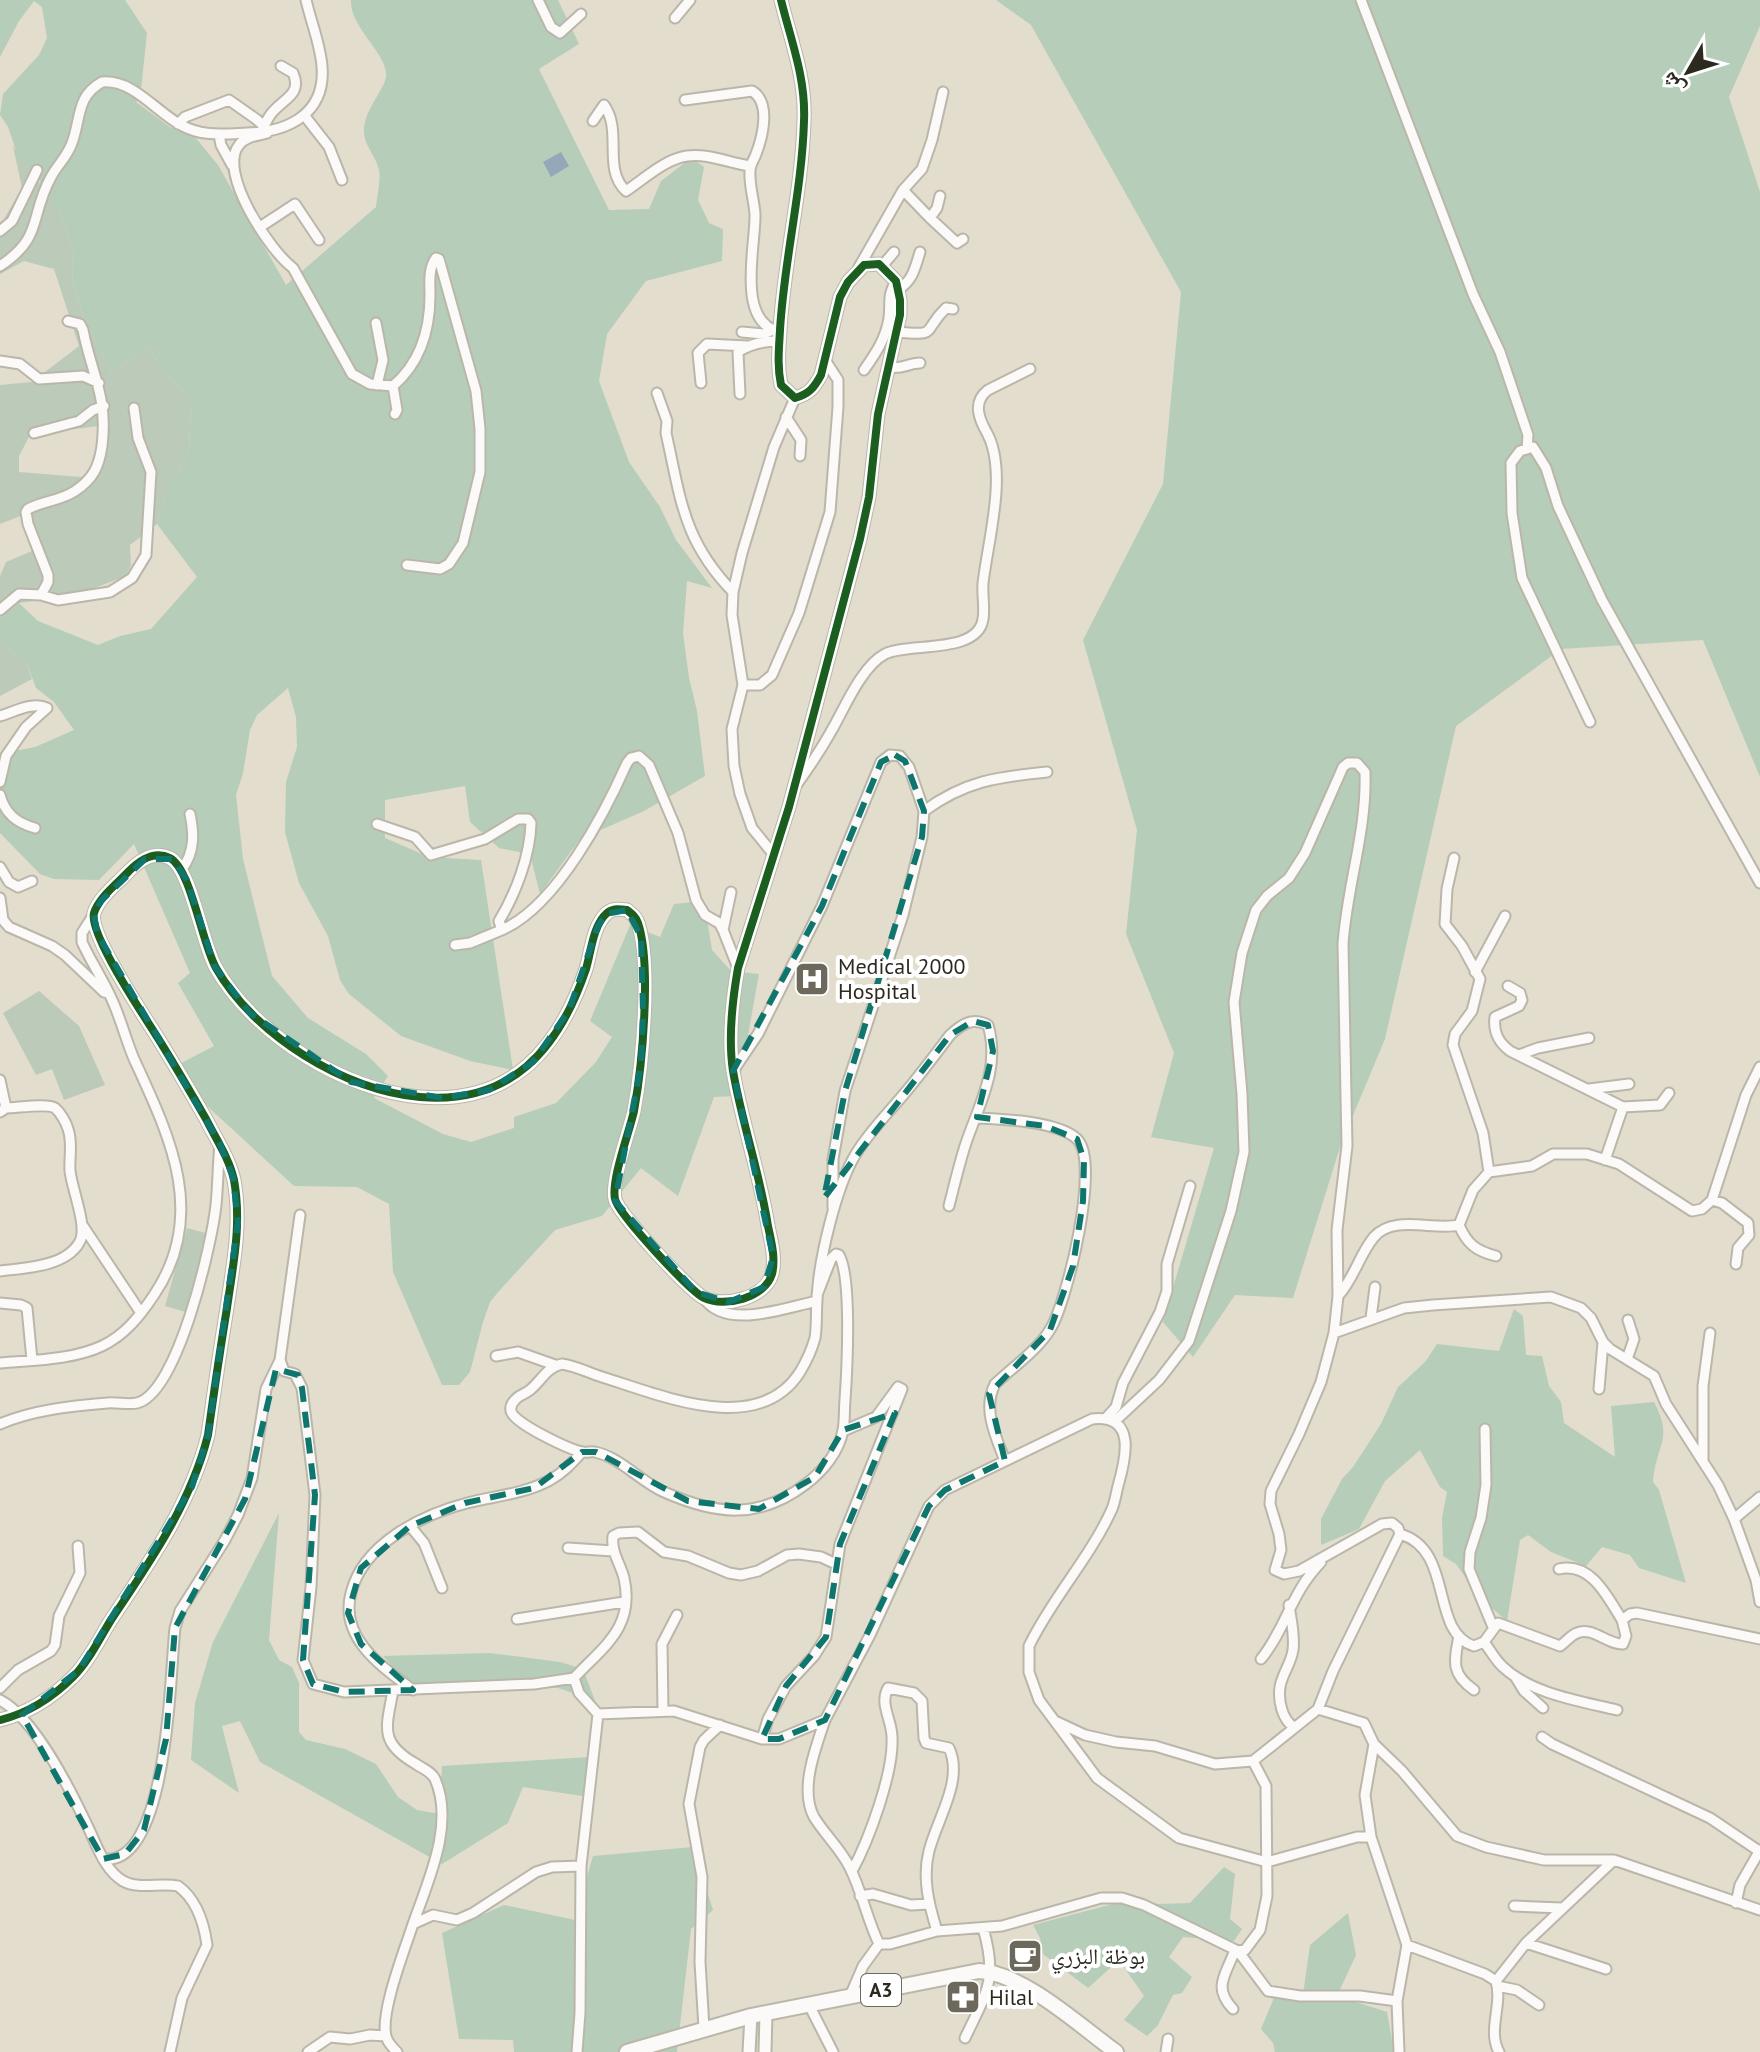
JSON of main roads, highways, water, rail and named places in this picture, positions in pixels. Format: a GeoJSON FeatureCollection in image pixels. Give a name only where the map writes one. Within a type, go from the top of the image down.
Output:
{"type":"FeatureCollection","features":[{"type":"Feature","properties":{"kind":"highway","name":"A3"},"geometry":{"type":"LineString","coordinates":[[627,2052],[704,2028],[808,2003],[965,1972],[992,1971],[1018,1981],[1116,2052]]}},
{"type":"Feature","properties":{"kind":"water"},"geometry":{"type":"Polygon","coordinates":[[[561,152],[569,166],[551,177],[543,162],[561,152]]]}},
{"type":"Feature","properties":{"kind":"place","name":"Medical 2000 Hospital"},"geometry":{"type":"Point","coordinates":[812,979]}},
{"type":"Feature","properties":{"kind":"place","name":"بوظة البزري"},"geometry":{"type":"Point","coordinates":[1025,1956]}},
{"type":"Feature","properties":{"kind":"place","name":"Hilal"},"geometry":{"type":"Point","coordinates":[963,1997]}}]}
